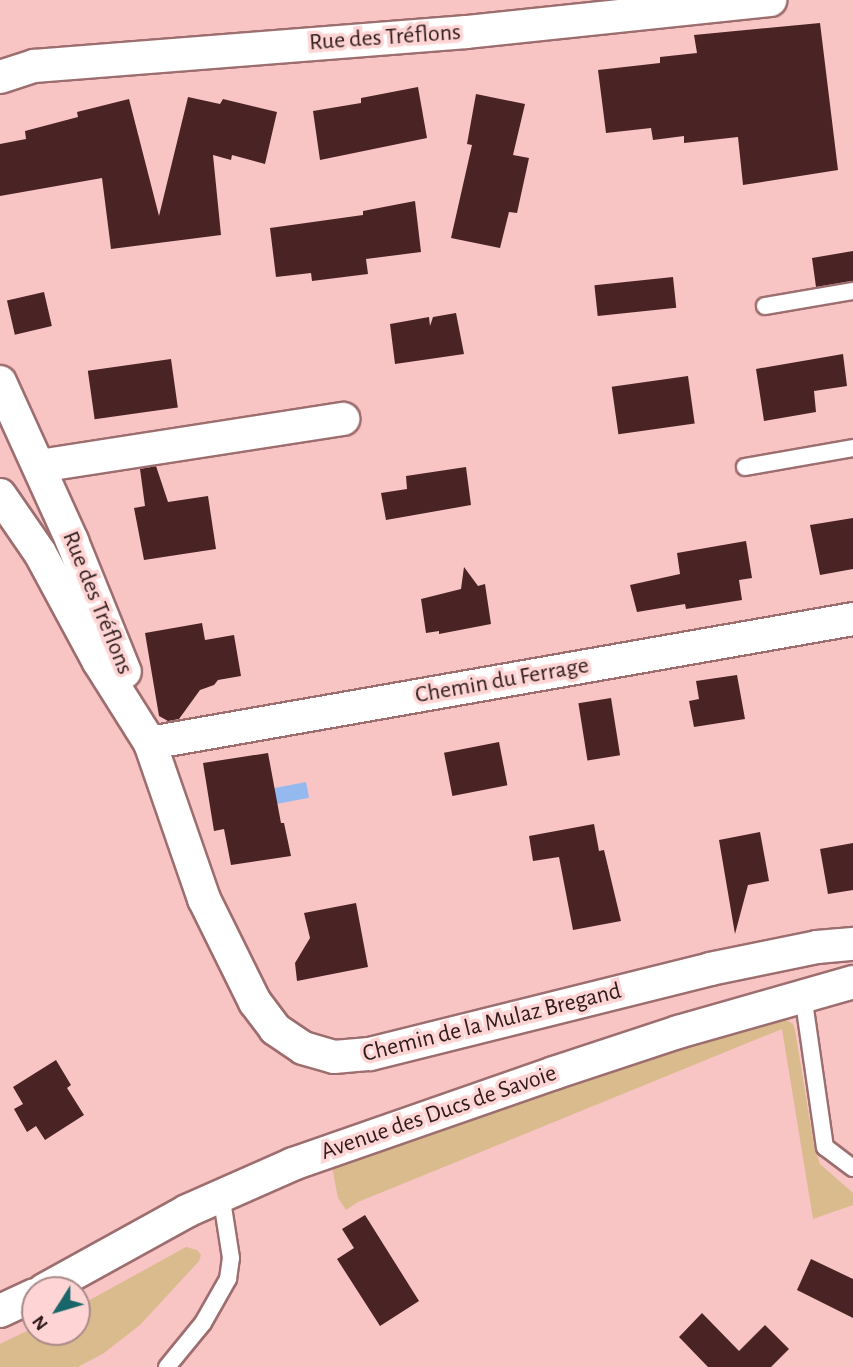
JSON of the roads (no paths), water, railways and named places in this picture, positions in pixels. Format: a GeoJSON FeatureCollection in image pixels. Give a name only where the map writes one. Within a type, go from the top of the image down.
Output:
{"type":"FeatureCollection","features":[{"type":"Feature","properties":{"kind":"street","name":"Rue des Tréflons"},"geometry":{"type":"LineString","coordinates":[[0,77],[34,66],[467,33],[770,0]]}},
{"type":"Feature","properties":{"kind":"street","name":"Rue des Tréflons"},"geometry":{"type":"LineString","coordinates":[[0,382],[39,466],[134,694],[150,743]]}},
{"type":"Feature","properties":{"kind":"street"},"geometry":{"type":"LineString","coordinates":[[39,466],[343,418]]}},
{"type":"Feature","properties":{"kind":"street","name":"Chemin de la Mulaz Bregand"},"geometry":{"type":"LineString","coordinates":[[0,495],[40,553],[99,662],[150,743],[204,900],[264,1017],[288,1040],[319,1054],[353,1057],[763,957],[853,944]]}},
{"type":"Feature","properties":{"kind":"street","name":"Chemin du Ferrage"},"geometry":{"type":"LineString","coordinates":[[150,743],[853,619]]}},
{"type":"Feature","properties":{"kind":"street","name":"Avenue des Ducs de Savoie"},"geometry":{"type":"LineString","coordinates":[[70,1276],[221,1194],[430,1114],[678,1032],[853,982]]}},
{"type":"Feature","properties":{"kind":"street"},"geometry":{"type":"LineString","coordinates":[[0,1311],[21,1301]]}},
{"type":"Feature","properties":{"kind":"lane"},"geometry":{"type":"LineString","coordinates":[[765,306],[853,291]]}},
{"type":"Feature","properties":{"kind":"lane"},"geometry":{"type":"LineString","coordinates":[[745,467],[853,448]]}},
{"type":"Feature","properties":{"kind":"lane"},"geometry":{"type":"LineString","coordinates":[[803,995],[825,1147],[853,1168]]}},
{"type":"Feature","properties":{"kind":"lane"},"geometry":{"type":"LineString","coordinates":[[167,1367],[204,1323],[228,1279],[231,1258],[221,1194]]}},
{"type":"Feature","properties":{"kind":"water"},"geometry":{"type":"Polygon","coordinates":[[[306,782],[309,798],[269,806],[266,790],[306,782]]]}}]}
